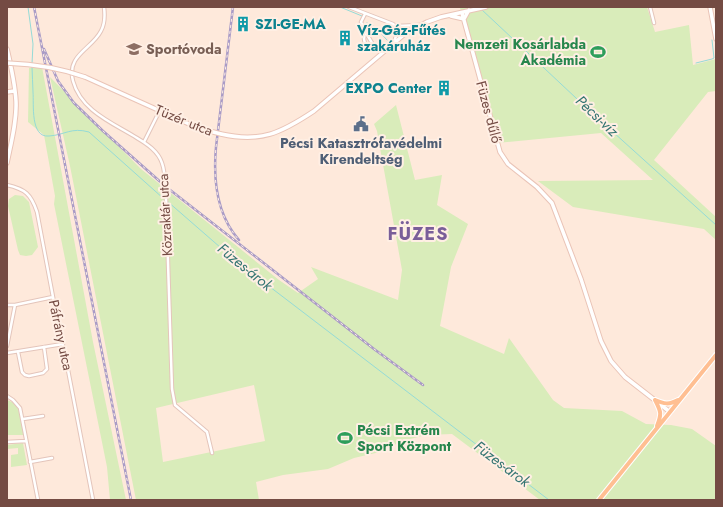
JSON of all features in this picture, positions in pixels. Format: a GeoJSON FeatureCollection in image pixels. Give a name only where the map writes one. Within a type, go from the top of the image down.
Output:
{"type":"FeatureCollection","features":[{"type":"Feature","properties":{"kind":"main road"},"geometry":{"type":"LineString","coordinates":[[599,500],[716,355]]}},
{"type":"Feature","properties":{"kind":"main road"},"geometry":{"type":"LineString","coordinates":[[655,400],[671,404],[680,399]]}},
{"type":"Feature","properties":{"kind":"main road"},"geometry":{"type":"LineString","coordinates":[[655,400],[661,414],[657,428]]}},
{"type":"Feature","properties":{"kind":"street","name":"Közraktár utca"},"geometry":{"type":"LineString","coordinates":[[104,7],[104,23],[102,30],[75,60],[72,71],[73,80],[76,89],[91,110],[144,142],[155,151],[162,162],[166,199],[172,389],[175,404],[207,432],[212,453]]}},
{"type":"Feature","properties":{"kind":"street"},"geometry":{"type":"LineString","coordinates":[[349,7],[396,26],[406,33]]}},
{"type":"Feature","properties":{"kind":"street","name":"Tüzér utca"},"geometry":{"type":"LineString","coordinates":[[7,63],[45,66],[85,77],[198,128],[241,138],[258,138],[278,133],[314,111],[406,33],[421,25],[448,16],[486,7]]}},
{"type":"Feature","properties":{"kind":"street"},"geometry":{"type":"LineString","coordinates":[[650,7],[654,22]]}},
{"type":"Feature","properties":{"kind":"street"},"geometry":{"type":"LineString","coordinates":[[710,7],[716,39]]}},
{"type":"Feature","properties":{"kind":"street"},"geometry":{"type":"LineString","coordinates":[[448,16],[464,19],[467,12],[470,10]]}},
{"type":"Feature","properties":{"kind":"street","name":"Füzes dűlő"},"geometry":{"type":"LineString","coordinates":[[462,12],[500,152],[508,164],[537,187],[552,203],[581,279],[601,341],[611,361],[625,377],[655,400]]}},
{"type":"Feature","properties":{"kind":"street"},"geometry":{"type":"LineString","coordinates":[[365,31],[364,39],[366,49],[372,43],[361,22],[366,14]]}},
{"type":"Feature","properties":{"kind":"street"},"geometry":{"type":"LineString","coordinates":[[396,26],[421,25]]}},
{"type":"Feature","properties":{"kind":"street"},"geometry":{"type":"LineString","coordinates":[[394,42],[397,33],[396,26]]}},
{"type":"Feature","properties":{"kind":"street"},"geometry":{"type":"LineString","coordinates":[[7,49],[16,112],[7,163]]}},
{"type":"Feature","properties":{"kind":"street"},"geometry":{"type":"LineString","coordinates":[[7,92],[14,91]]}},
{"type":"Feature","properties":{"kind":"street"},"geometry":{"type":"LineString","coordinates":[[144,142],[160,110]]}},
{"type":"Feature","properties":{"kind":"street","name":"Páfrány utca"},"geometry":{"type":"LineString","coordinates":[[7,185],[22,190],[28,194],[34,203],[93,500]]}},
{"type":"Feature","properties":{"kind":"street"},"geometry":{"type":"LineString","coordinates":[[7,305],[15,305],[52,297]]}},
{"type":"Feature","properties":{"kind":"street"},"geometry":{"type":"LineString","coordinates":[[7,346],[15,305]]}},
{"type":"Feature","properties":{"kind":"street"},"geometry":{"type":"LineString","coordinates":[[7,354],[63,344]]}},
{"type":"Feature","properties":{"kind":"street"},"geometry":{"type":"LineString","coordinates":[[18,352],[22,372],[29,376],[43,373],[47,369],[44,347]]}},
{"type":"Feature","properties":{"kind":"street"},"geometry":{"type":"LineString","coordinates":[[7,396],[17,404],[23,419],[38,500]]}},
{"type":"Feature","properties":{"kind":"street"},"geometry":{"type":"LineString","coordinates":[[655,400],[670,412]]}},
{"type":"Feature","properties":{"kind":"street"},"geometry":{"type":"LineString","coordinates":[[23,419],[43,416]]}},
{"type":"Feature","properties":{"kind":"street"},"geometry":{"type":"LineString","coordinates":[[7,442],[26,441]]}},
{"type":"Feature","properties":{"kind":"street"},"geometry":{"type":"LineString","coordinates":[[30,462],[52,458]]}},
{"type":"Feature","properties":{"kind":"green space"},"geometry":{"type":"Polygon","coordinates":[[[647,7],[655,32],[689,25],[693,65],[716,59],[716,91],[708,92],[654,160],[716,217],[716,240],[704,229],[573,207],[538,181],[653,180],[601,133],[497,143],[460,8],[647,7]]]}},
{"type":"Feature","properties":{"kind":"green space"},"geometry":{"type":"Polygon","coordinates":[[[42,67],[93,342],[126,500],[110,500],[107,467],[54,204],[55,196],[44,135],[28,122],[29,68],[42,67]]]}},
{"type":"Feature","properties":{"kind":"green space"},"geometry":{"type":"Polygon","coordinates":[[[50,77],[141,169],[279,280],[298,293],[318,279],[311,267],[398,300],[402,270],[377,131],[374,124],[396,105],[415,180],[442,175],[437,205],[468,224],[451,267],[440,326],[504,354],[509,338],[553,400],[564,408],[622,411],[646,424],[671,425],[692,429],[716,446],[716,500],[540,500],[452,434],[426,435],[402,441],[380,452],[354,458],[328,469],[283,475],[256,482],[259,500],[136,500],[70,166],[50,77]],[[254,385],[156,408],[163,462],[265,441],[254,385]]]}},
{"type":"Feature","properties":{"kind":"green space"},"geometry":{"type":"Polygon","coordinates":[[[15,195],[23,196],[29,202],[38,247],[32,255],[20,255],[18,250],[8,206],[9,199],[15,195]]]}},
{"type":"Feature","properties":{"kind":"green space"},"geometry":{"type":"Polygon","coordinates":[[[7,400],[16,405],[18,409],[22,419],[24,435],[7,435],[7,400]]]}},
{"type":"Feature","properties":{"kind":"green space"},"geometry":{"type":"Polygon","coordinates":[[[23,443],[27,465],[11,467],[11,455],[18,454],[18,448],[7,449],[7,445],[23,443]]]}},
{"type":"Feature","properties":{"kind":"waterway","name":"Füzes-árok"},"geometry":{"type":"LineString","coordinates":[[28,7],[33,44],[32,64]]}},
{"type":"Feature","properties":{"kind":"waterway"},"geometry":{"type":"LineString","coordinates":[[340,7],[362,16]]}},
{"type":"Feature","properties":{"kind":"waterway","name":"Pécsi-víz"},"geometry":{"type":"LineString","coordinates":[[481,9],[592,113],[716,225]]}},
{"type":"Feature","properties":{"kind":"waterway"},"geometry":{"type":"LineString","coordinates":[[367,23],[375,27],[387,40]]}},
{"type":"Feature","properties":{"kind":"waterway"},"geometry":{"type":"LineString","coordinates":[[696,63],[714,58],[712,40]]}},
{"type":"Feature","properties":{"kind":"waterway","name":"Füzes-árok"},"geometry":{"type":"LineString","coordinates":[[32,67],[33,112],[39,132],[43,135],[49,136],[77,130],[89,132],[164,199]]}},
{"type":"Feature","properties":{"kind":"waterway","name":"Füzes-árok"},"geometry":{"type":"LineString","coordinates":[[167,201],[236,261],[549,500]]}},
{"type":"Feature","properties":{"kind":"railway"},"geometry":{"type":"LineString","coordinates":[[34,7],[131,500]]}},
{"type":"Feature","properties":{"kind":"railway"},"geometry":{"type":"LineString","coordinates":[[233,7],[216,147],[215,172],[221,208],[231,230],[239,240]]}},
{"type":"Feature","properties":{"kind":"railway"},"geometry":{"type":"LineString","coordinates":[[44,49],[58,81],[74,103],[165,186],[374,349],[423,385]]}},
{"type":"Feature","properties":{"kind":"place","name":"SZI-GE-MA"},"geometry":{"type":"Point","coordinates":[243,24]}},
{"type":"Feature","properties":{"kind":"place","name":"Víz-Gáz-Fűtés szakáruház"},"geometry":{"type":"Point","coordinates":[345,38]}},
{"type":"Feature","properties":{"kind":"place","name":"Sportóvoda"},"geometry":{"type":"Point","coordinates":[134,49]}},
{"type":"Feature","properties":{"kind":"place","name":"Nemzeti Kosárlabda Akadémia"},"geometry":{"type":"Point","coordinates":[598,52]}},
{"type":"Feature","properties":{"kind":"place","name":"EXPO Center"},"geometry":{"type":"Point","coordinates":[444,88]}},
{"type":"Feature","properties":{"kind":"place","name":"Pécsi Katasztrófavédelmi Kirendeltség"},"geometry":{"type":"Point","coordinates":[361,124]}},
{"type":"Feature","properties":{"kind":"place","name":"Pécsi Extrém Sport Központ"},"geometry":{"type":"Point","coordinates":[345,438]}},
{"type":"Feature","properties":{"kind":"district","name":"FÜZES"},"geometry":{"type":"Point","coordinates":[418,234]}}]}
